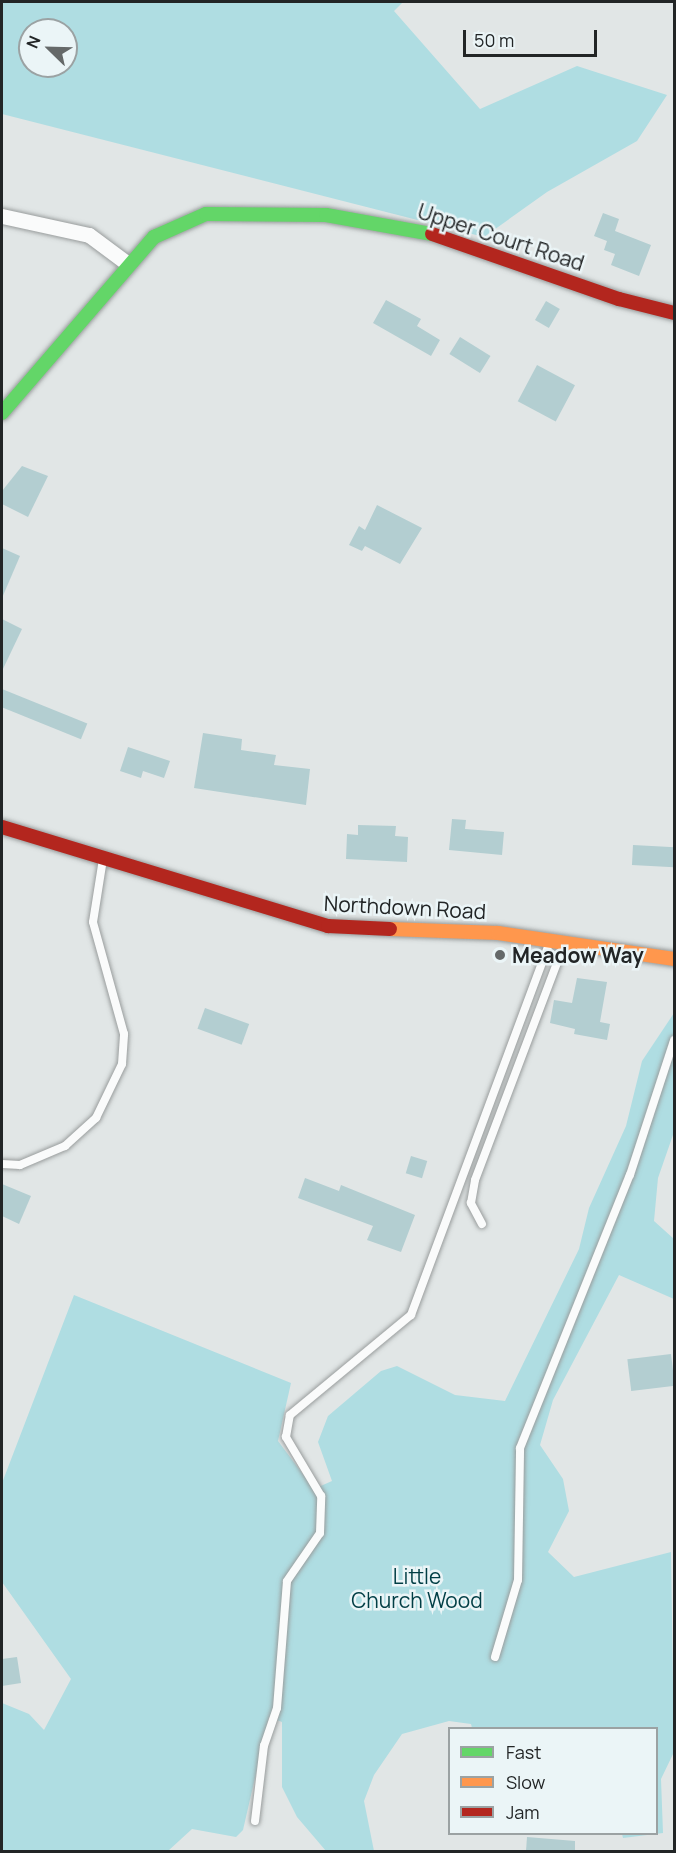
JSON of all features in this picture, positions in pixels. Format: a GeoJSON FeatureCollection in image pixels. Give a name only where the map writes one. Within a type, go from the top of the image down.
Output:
{"type":"FeatureCollection","features":[{"type":"Feature","properties":{"kind":"street","name":"Upper Court Road"},"geometry":{"type":"LineString","coordinates":[[2,413],[128,264],[154,237],[206,214],[344,217],[421,230],[619,299],[675,313]]}},
{"type":"Feature","properties":{"kind":"street"},"geometry":{"type":"LineString","coordinates":[[2,216],[89,235],[128,264]]}},
{"type":"Feature","properties":{"kind":"street","name":"Northdown Road"},"geometry":{"type":"LineString","coordinates":[[2,827],[328,926],[470,930],[566,941],[675,959]]}},
{"type":"Feature","properties":{"kind":"lane"},"geometry":{"type":"LineString","coordinates":[[2,1164],[20,1165],[65,1146],[96,1118],[122,1064],[124,1034],[93,922],[103,859]]}},
{"type":"Feature","properties":{"kind":"lane"},"geometry":{"type":"LineString","coordinates":[[255,1821],[264,1746],[277,1708],[287,1581],[320,1533],[321,1496],[286,1437],[291,1415],[411,1315],[551,940]]}},
{"type":"Feature","properties":{"kind":"lane"},"geometry":{"type":"LineString","coordinates":[[482,1224],[471,1203],[475,1180],[566,941]]}},
{"type":"Feature","properties":{"kind":"lane"},"geometry":{"type":"LineString","coordinates":[[495,1657],[518,1580],[520,1448],[630,1175],[675,1040]]}},
{"type":"Feature","properties":{"kind":"green space"},"geometry":{"type":"Polygon","coordinates":[[[2,2],[403,2],[394,11],[480,109],[577,66],[667,95],[637,141],[547,192],[484,237],[2,114],[2,2]]]}},
{"type":"Feature","properties":{"kind":"green space","name":"Little Church Wood"},"geometry":{"type":"Polygon","coordinates":[[[674,1013],[674,1132],[658,1178],[654,1221],[674,1239],[674,1299],[619,1275],[553,1400],[540,1445],[563,1479],[569,1511],[548,1552],[574,1577],[671,1552],[674,1752],[661,1779],[663,1833],[658,1834],[658,1727],[472,1727],[471,1724],[449,1721],[402,1734],[374,1775],[364,1801],[374,1851],[326,1851],[297,1817],[282,1787],[282,1722],[269,1717],[243,1830],[236,1837],[192,1829],[168,1851],[2,1851],[2,1703],[29,1714],[44,1730],[71,1679],[2,1582],[2,1483],[74,1295],[291,1383],[278,1441],[314,1489],[332,1481],[318,1442],[328,1416],[381,1371],[397,1366],[455,1395],[505,1401],[579,1249],[589,1208],[626,1126],[642,1061],[674,1013]]]}},
{"type":"Feature","properties":{"kind":"green space"},"geometry":{"type":"Polygon","coordinates":[[[622,1835],[647,1835],[623,1838],[622,1835]]]}},
{"type":"Feature","properties":{"kind":"building"},"geometry":{"type":"Polygon","coordinates":[[[603,213],[619,219],[615,231],[651,245],[639,276],[611,265],[615,254],[604,250],[607,241],[594,236],[603,213]]]}},
{"type":"Feature","properties":{"kind":"building"},"geometry":{"type":"Polygon","coordinates":[[[386,300],[421,319],[417,326],[440,340],[431,356],[373,323],[386,300]]]}},
{"type":"Feature","properties":{"kind":"building"},"geometry":{"type":"Polygon","coordinates":[[[546,301],[560,309],[549,328],[535,320],[546,301]]]}},
{"type":"Feature","properties":{"kind":"building"},"geometry":{"type":"Polygon","coordinates":[[[460,337],[491,356],[480,373],[449,354],[460,337]]]}},
{"type":"Feature","properties":{"kind":"building"},"geometry":{"type":"Polygon","coordinates":[[[537,365],[575,385],[556,421],[518,401],[537,365]]]}},
{"type":"Feature","properties":{"kind":"building"},"geometry":{"type":"Polygon","coordinates":[[[22,466],[48,476],[28,517],[2,504],[2,491],[22,466]]]}},
{"type":"Feature","properties":{"kind":"building"},"geometry":{"type":"Polygon","coordinates":[[[377,505],[422,528],[400,564],[365,546],[362,551],[349,545],[359,526],[365,530],[377,505]]]}},
{"type":"Feature","properties":{"kind":"building"},"geometry":{"type":"Polygon","coordinates":[[[2,548],[20,556],[2,598],[2,548]]]}},
{"type":"Feature","properties":{"kind":"building"},"geometry":{"type":"Polygon","coordinates":[[[2,619],[22,629],[2,671],[2,619]]]}},
{"type":"Feature","properties":{"kind":"building"},"geometry":{"type":"Polygon","coordinates":[[[2,689],[87,723],[81,739],[2,707],[2,689]]]}},
{"type":"Feature","properties":{"kind":"building"},"geometry":{"type":"Polygon","coordinates":[[[203,733],[242,739],[241,750],[276,755],[274,765],[310,769],[306,805],[194,788],[203,733]]]}},
{"type":"Feature","properties":{"kind":"building"},"geometry":{"type":"Polygon","coordinates":[[[128,747],[170,761],[164,778],[143,771],[141,778],[120,771],[128,747]]]}},
{"type":"Feature","properties":{"kind":"building"},"geometry":{"type":"Polygon","coordinates":[[[452,819],[466,820],[465,829],[504,832],[502,855],[449,850],[452,819]]]}},
{"type":"Feature","properties":{"kind":"building"},"geometry":{"type":"Polygon","coordinates":[[[358,825],[396,826],[395,836],[408,837],[407,862],[346,859],[347,834],[358,835],[358,825]]]}},
{"type":"Feature","properties":{"kind":"building"},"geometry":{"type":"Polygon","coordinates":[[[633,845],[674,847],[674,867],[632,865],[633,845]]]}},
{"type":"Feature","properties":{"kind":"building"},"geometry":{"type":"Polygon","coordinates":[[[577,978],[607,982],[600,1022],[610,1024],[607,1040],[574,1034],[575,1029],[550,1023],[554,1000],[572,1003],[577,978]]]}},
{"type":"Feature","properties":{"kind":"building"},"geometry":{"type":"Polygon","coordinates":[[[205,1008],[249,1024],[242,1045],[197,1029],[205,1008]]]}},
{"type":"Feature","properties":{"kind":"building"},"geometry":{"type":"Polygon","coordinates":[[[411,1156],[427,1161],[422,1178],[406,1173],[411,1156]]]}},
{"type":"Feature","properties":{"kind":"building"},"geometry":{"type":"Polygon","coordinates":[[[305,1178],[339,1191],[341,1185],[415,1215],[401,1252],[367,1240],[373,1226],[298,1198],[305,1178]]]}},
{"type":"Feature","properties":{"kind":"building"},"geometry":{"type":"Polygon","coordinates":[[[2,1184],[31,1196],[19,1224],[2,1216],[2,1184]]]}},
{"type":"Feature","properties":{"kind":"building"},"geometry":{"type":"Polygon","coordinates":[[[671,1354],[674,1386],[631,1391],[627,1359],[671,1354]]]}},
{"type":"Feature","properties":{"kind":"building"},"geometry":{"type":"Polygon","coordinates":[[[17,1657],[21,1683],[2,1686],[2,1659],[17,1657]]]}},
{"type":"Feature","properties":{"kind":"building"},"geometry":{"type":"Polygon","coordinates":[[[527,1837],[575,1841],[575,1851],[526,1851],[527,1837]]]}},
{"type":"Feature","properties":{"kind":"traffic: fast"},"geometry":{"type":"LineString","coordinates":[[2,413],[154,237],[206,214],[326,215],[432,234]]}},
{"type":"Feature","properties":{"kind":"traffic: slow"},"geometry":{"type":"LineString","coordinates":[[390,929],[498,933],[674,959]]}},
{"type":"Feature","properties":{"kind":"traffic: jam"},"geometry":{"type":"LineString","coordinates":[[432,234],[619,299],[674,313]]}},
{"type":"Feature","properties":{"kind":"traffic: jam"},"geometry":{"type":"LineString","coordinates":[[2,827],[328,926],[390,929]]}},
{"type":"Feature","properties":{"kind":"place","name":"Meadow Way"},"geometry":{"type":"Point","coordinates":[500,955]}}]}
